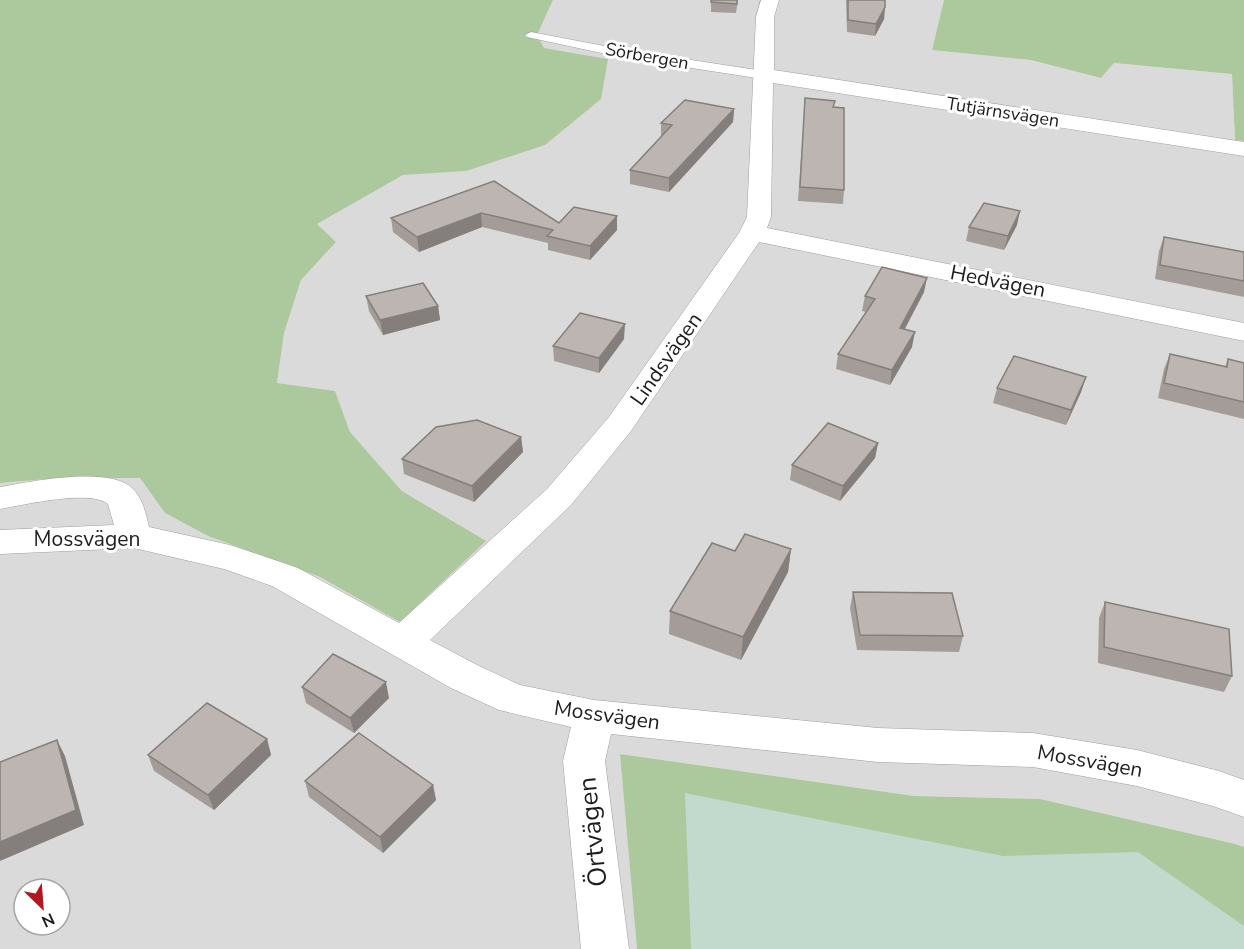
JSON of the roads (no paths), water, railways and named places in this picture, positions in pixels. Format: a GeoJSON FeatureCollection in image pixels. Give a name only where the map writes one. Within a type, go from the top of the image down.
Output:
{"type":"FeatureCollection","features":[{"type":"Feature","properties":{"kind":"street","name":"Lindsvägen"},"geometry":{"type":"LineString","coordinates":[[403,642],[559,497],[620,424],[752,233],[759,217],[765,17],[770,0]]}},
{"type":"Feature","properties":{"kind":"street","name":"Tutjärnsvägen"},"geometry":{"type":"LineString","coordinates":[[763,75],[1244,149]]}},
{"type":"Feature","properties":{"kind":"street","name":"Hedvägen"},"geometry":{"type":"LineString","coordinates":[[752,233],[1244,332]]}},
{"type":"Feature","properties":{"kind":"street"},"geometry":{"type":"LineString","coordinates":[[0,498],[72,487],[102,488],[116,492],[125,502],[134,536]]}},
{"type":"Feature","properties":{"kind":"street","name":"Mossvägen"},"geometry":{"type":"LineString","coordinates":[[0,542],[134,536],[230,558],[285,577],[465,677],[513,699],[594,716],[878,745],[1033,750],[1137,768],[1219,789],[1244,799]]}},
{"type":"Feature","properties":{"kind":"street","name":"Örtvägen"},"geometry":{"type":"LineString","coordinates":[[594,716],[584,761],[605,949]]}},
{"type":"Feature","properties":{"kind":"lane","name":"Sörbergen"},"geometry":{"type":"LineString","coordinates":[[531,35],[620,53],[763,75]]}}]}
